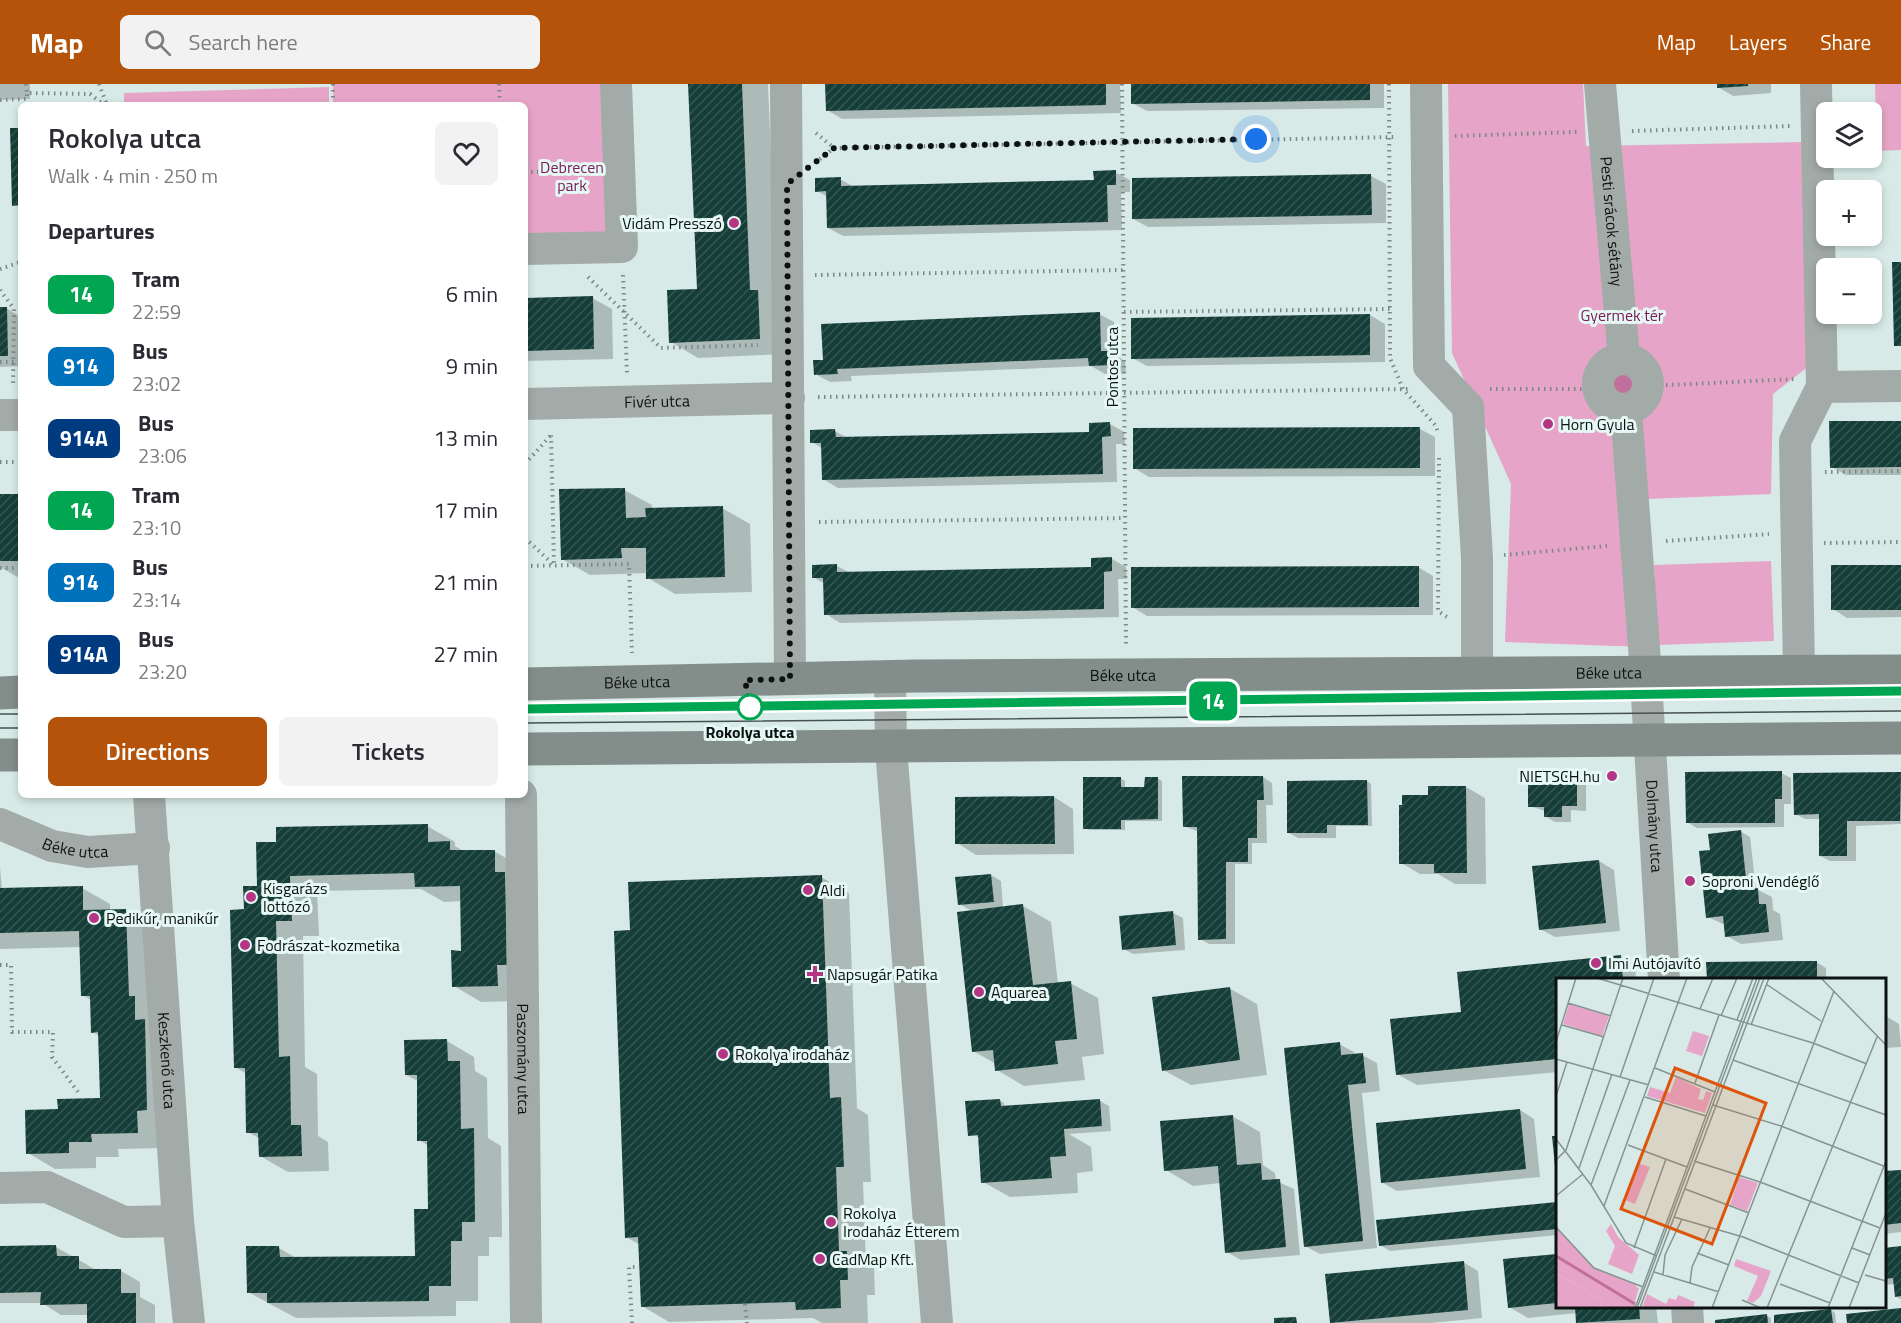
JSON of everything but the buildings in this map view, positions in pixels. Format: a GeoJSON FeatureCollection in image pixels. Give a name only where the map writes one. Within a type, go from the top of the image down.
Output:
{"type":"FeatureCollection","features":[{"type":"Feature","properties":{"kind":"main road","name":"Béke utca"},"geometry":{"type":"LineString","coordinates":[[528,684],[890,677],[1901,671]]}},
{"type":"Feature","properties":{"kind":"main road"},"geometry":{"type":"LineString","coordinates":[[0,693],[18,692]]}},
{"type":"Feature","properties":{"kind":"main road"},"geometry":{"type":"LineString","coordinates":[[528,749],[891,748],[1901,738]]}},
{"type":"Feature","properties":{"kind":"main road"},"geometry":{"type":"LineString","coordinates":[[0,755],[18,755]]}},
{"type":"Feature","properties":{"kind":"street"},"geometry":{"type":"LineString","coordinates":[[528,249],[622,247],[616,84]]}},
{"type":"Feature","properties":{"kind":"street"},"geometry":{"type":"LineString","coordinates":[[786,84],[791,523],[790,679]]}},
{"type":"Feature","properties":{"kind":"street"},"geometry":{"type":"LineString","coordinates":[[1426,84],[1429,366],[1468,407],[1476,558],[1477,674]]}},
{"type":"Feature","properties":{"kind":"street","name":"Pesti srácok sétány"},"geometry":{"type":"LineString","coordinates":[[1600,84],[1624,358]]}},
{"type":"Feature","properties":{"kind":"street"},"geometry":{"type":"LineString","coordinates":[[1799,672],[1795,441],[1822,382],[1816,84]]}},
{"type":"Feature","properties":{"kind":"street"},"geometry":{"type":"LineString","coordinates":[[1624,358],[1639,364],[1645,371],[1648,386],[1647,394],[1639,404],[1626,410],[1608,405],[1598,389],[1598,380],[1603,368],[1610,362],[1624,358]]}},
{"type":"Feature","properties":{"kind":"street"},"geometry":{"type":"LineString","coordinates":[[1822,382],[1901,386]]}},
{"type":"Feature","properties":{"kind":"street","name":"Fivér utca"},"geometry":{"type":"LineString","coordinates":[[538,404],[789,398]]}},
{"type":"Feature","properties":{"kind":"street"},"geometry":{"type":"LineString","coordinates":[[1626,410],[1645,673]]}},
{"type":"Feature","properties":{"kind":"street","name":"Dolmány utca"},"geometry":{"type":"LineString","coordinates":[[1645,673],[1664,978]]}},
{"type":"Feature","properties":{"kind":"street"},"geometry":{"type":"LineString","coordinates":[[890,677],[891,748],[937,1323]]}},
{"type":"Feature","properties":{"kind":"street","name":"Keszkenő utca"},"geometry":{"type":"LineString","coordinates":[[149,798],[178,1221],[189,1323]]}},
{"type":"Feature","properties":{"kind":"street","name":"Paszomány utca"},"geometry":{"type":"LineString","coordinates":[[521,798],[526,1323]]}},
{"type":"Feature","properties":{"kind":"street","name":"Béke utca"},"geometry":{"type":"LineString","coordinates":[[0,824],[52,846],[88,852],[154,848]]}},
{"type":"Feature","properties":{"kind":"street"},"geometry":{"type":"LineString","coordinates":[[0,1188],[47,1187],[124,1222],[178,1221]]}},
{"type":"Feature","properties":{"kind":"street"},"geometry":{"type":"LineString","coordinates":[[1687,1308],[1688,1323]]}},
{"type":"Feature","properties":{"kind":"path"},"geometry":{"type":"LineString","coordinates":[[0,100],[27,99],[26,84]]}},
{"type":"Feature","properties":{"kind":"path"},"geometry":{"type":"LineString","coordinates":[[99,84],[104,102]]}},
{"type":"Feature","properties":{"kind":"path"},"geometry":{"type":"LineString","coordinates":[[333,84],[333,102]]}},
{"type":"Feature","properties":{"kind":"path"},"geometry":{"type":"LineString","coordinates":[[499,84],[500,102]]}},
{"type":"Feature","properties":{"kind":"path","name":"Pontos utca"},"geometry":{"type":"LineString","coordinates":[[1122,84],[1126,650]]}},
{"type":"Feature","properties":{"kind":"path"},"geometry":{"type":"LineString","coordinates":[[27,93],[90,94],[101,102]]}},
{"type":"Feature","properties":{"kind":"path"},"geometry":{"type":"LineString","coordinates":[[787,184],[834,148],[1426,136]]}},
{"type":"Feature","properties":{"kind":"path"},"geometry":{"type":"LineString","coordinates":[[528,172],[619,172]]}},
{"type":"Feature","properties":{"kind":"path"},"geometry":{"type":"LineString","coordinates":[[622,247],[628,401]]}},
{"type":"Feature","properties":{"kind":"path"},"geometry":{"type":"LineString","coordinates":[[560,248],[661,348],[789,344]]}},
{"type":"Feature","properties":{"kind":"path"},"geometry":{"type":"LineString","coordinates":[[0,269],[18,263]]}},
{"type":"Feature","properties":{"kind":"path"},"geometry":{"type":"LineString","coordinates":[[788,276],[1124,270]]}},
{"type":"Feature","properties":{"kind":"path"},"geometry":{"type":"LineString","coordinates":[[0,290],[14,309],[11,415]]}},
{"type":"Feature","properties":{"kind":"path"},"geometry":{"type":"LineString","coordinates":[[1124,312],[1392,309]]}},
{"type":"Feature","properties":{"kind":"path"},"geometry":{"type":"LineString","coordinates":[[0,362],[14,362]]}},
{"type":"Feature","properties":{"kind":"path"},"geometry":{"type":"LineString","coordinates":[[1648,386],[1822,382]]}},
{"type":"Feature","properties":{"kind":"path"},"geometry":{"type":"LineString","coordinates":[[789,398],[1598,389]]}},
{"type":"Feature","properties":{"kind":"path"},"geometry":{"type":"LineString","coordinates":[[538,404],[551,435],[554,566]]}},
{"type":"Feature","properties":{"kind":"path"},"geometry":{"type":"LineString","coordinates":[[528,461],[551,435]]}},
{"type":"Feature","properties":{"kind":"path"},"geometry":{"type":"LineString","coordinates":[[0,462],[18,462]]}},
{"type":"Feature","properties":{"kind":"path"},"geometry":{"type":"LineString","coordinates":[[1797,472],[1901,471]]}},
{"type":"Feature","properties":{"kind":"path"},"geometry":{"type":"LineString","coordinates":[[791,523],[1125,518]]}},
{"type":"Feature","properties":{"kind":"path"},"geometry":{"type":"LineString","coordinates":[[1476,558],[1635,543],[1797,537],[1901,542]]}},
{"type":"Feature","properties":{"kind":"path"},"geometry":{"type":"LineString","coordinates":[[528,541],[554,566]]}},
{"type":"Feature","properties":{"kind":"path"},"geometry":{"type":"LineString","coordinates":[[528,566],[629,564],[633,682]]}},
{"type":"Feature","properties":{"kind":"path"},"geometry":{"type":"LineString","coordinates":[[0,568],[18,568]]}},
{"type":"Feature","properties":{"kind":"path"},"geometry":{"type":"LineString","coordinates":[[0,965],[11,965],[12,1032],[53,1032],[52,1056],[78,1092]]}},
{"type":"Feature","properties":{"kind":"path"},"geometry":{"type":"LineString","coordinates":[[632,1323],[629,1267],[639,1267]]}},
{"type":"Feature","properties":{"kind":"path"},"geometry":{"type":"LineString","coordinates":[[745,1304],[747,1323]]}},
{"type":"Feature","properties":{"kind":"green space","name":"Debrecen park"},"geometry":{"type":"Polygon","coordinates":[[[333,84],[616,84],[622,247],[528,248],[528,102],[333,102],[333,84]]]}},
{"type":"Feature","properties":{"kind":"green space","name":"Gyermek tér"},"geometry":{"type":"Polygon","coordinates":[[[1448,84],[1583,84],[1586,146],[1806,142],[1809,366],[1773,394],[1771,494],[1647,499],[1644,647],[1505,642],[1511,484],[1452,353],[1448,84]]]}},
{"type":"Feature","properties":{"kind":"green space"},"geometry":{"type":"Polygon","coordinates":[[[1875,84],[1901,84],[1901,150],[1882,151],[1882,102],[1876,102],[1875,84]]]}},
{"type":"Feature","properties":{"kind":"green space"},"geometry":{"type":"Polygon","coordinates":[[[329,87],[329,102],[124,102],[124,93],[329,87]]]}},
{"type":"Feature","properties":{"kind":"green space"},"geometry":{"type":"Polygon","coordinates":[[[1771,561],[1774,641],[1657,645],[1654,565],[1771,561]]]}},
{"type":"Feature","properties":{"kind":"shaded area"},"geometry":{"type":"Polygon","coordinates":[[[1623,364],[1637,370],[1643,384],[1637,398],[1623,404],[1609,398],[1603,384],[1609,370],[1623,364]]]}},
{"type":"Feature","properties":{"kind":"tram line"},"geometry":{"type":"LineString","coordinates":[[528,709],[1901,691]]}},
{"type":"Feature","properties":{"kind":"tram line","name":"14"},"geometry":{"type":"LineString","coordinates":[[528,709],[1901,691]]}},
{"type":"Feature","properties":{"kind":"tram line"},"geometry":{"type":"LineString","coordinates":[[528,723],[1901,711]]}},
{"type":"Feature","properties":{"kind":"tram line"},"geometry":{"type":"LineString","coordinates":[[0,714],[18,714]]}},
{"type":"Feature","properties":{"kind":"tram line"},"geometry":{"type":"LineString","coordinates":[[0,728],[18,728]]}},
{"type":"Feature","properties":{"kind":"place","name":"Vidám Presszó"},"geometry":{"type":"Point","coordinates":[734,223]}},
{"type":"Feature","properties":{"kind":"place","name":"Horn Gyula"},"geometry":{"type":"Point","coordinates":[1548,424]}},
{"type":"Feature","properties":{"kind":"place","name":"Rokolya utca"},"geometry":{"type":"Point","coordinates":[750,707]}},
{"type":"Feature","properties":{"kind":"place","name":"NIETSCH.hu"},"geometry":{"type":"Point","coordinates":[1612,776]}},
{"type":"Feature","properties":{"kind":"place","name":"Soproni Vendéglő"},"geometry":{"type":"Point","coordinates":[1690,881]}},
{"type":"Feature","properties":{"kind":"place","name":"Aldi"},"geometry":{"type":"Point","coordinates":[808,890]}},
{"type":"Feature","properties":{"kind":"place","name":"Kisgarázs lottózó"},"geometry":{"type":"Point","coordinates":[251,897]}},
{"type":"Feature","properties":{"kind":"place","name":"Pedikűr, manikűr"},"geometry":{"type":"Point","coordinates":[94,918]}},
{"type":"Feature","properties":{"kind":"place","name":"Fodrászat-kozmetika"},"geometry":{"type":"Point","coordinates":[245,945]}},
{"type":"Feature","properties":{"kind":"place","name":"Imi Autójavító"},"geometry":{"type":"Point","coordinates":[1596,963]}},
{"type":"Feature","properties":{"kind":"place","name":"Napsugár Patika"},"geometry":{"type":"Point","coordinates":[815,974]}},
{"type":"Feature","properties":{"kind":"place","name":"Aquarea"},"geometry":{"type":"Point","coordinates":[979,992]}},
{"type":"Feature","properties":{"kind":"place","name":"Rokolya irodaház"},"geometry":{"type":"Point","coordinates":[723,1054]}},
{"type":"Feature","properties":{"kind":"place","name":"Rokolya Irodaház Étterem"},"geometry":{"type":"Point","coordinates":[831,1222]}},
{"type":"Feature","properties":{"kind":"place","name":"CadMap Kft."},"geometry":{"type":"Point","coordinates":[820,1259]}},
{"type":"Feature","properties":{"kind":"route"},"geometry":{"type":"LineString","coordinates":[[750,707],[745,680],[790,679],[791,523],[787,184],[834,148],[1256,139]]}}]}
